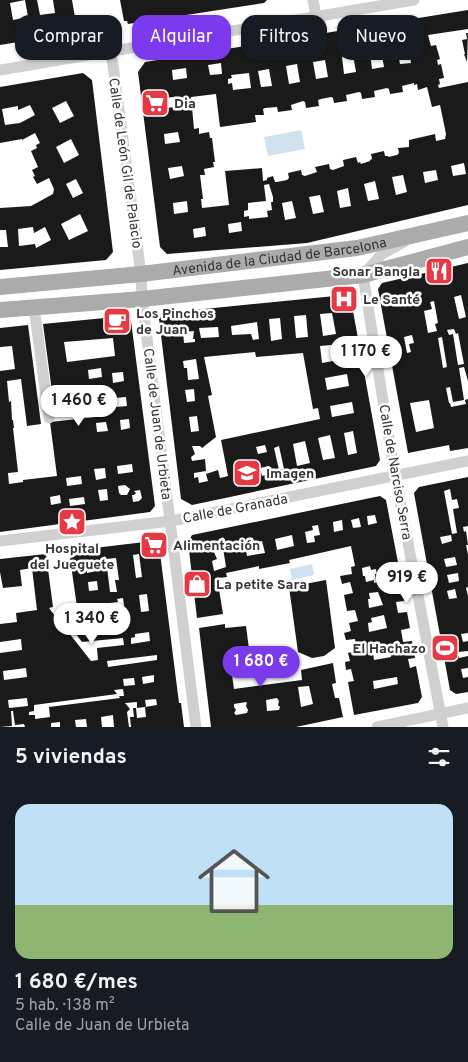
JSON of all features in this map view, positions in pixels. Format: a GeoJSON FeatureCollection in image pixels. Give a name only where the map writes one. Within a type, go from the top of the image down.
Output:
{"type":"FeatureCollection","features":[{"type":"Feature","properties":{"kind":"main road","name":"Avenida de la Ciudad de Barcelona"},"geometry":{"type":"LineString","coordinates":[[1,287],[141,274],[357,248],[468,223]]}},
{"type":"Feature","properties":{"kind":"main road","name":"Avenida de la Ciudad de Barcelona"},"geometry":{"type":"LineString","coordinates":[[0,310],[142,299],[363,275],[468,247]]}},
{"type":"Feature","properties":{"kind":"street"},"geometry":{"type":"LineString","coordinates":[[313,0],[316,15]]}},
{"type":"Feature","properties":{"kind":"street"},"geometry":{"type":"LineString","coordinates":[[322,15],[414,0]]}},
{"type":"Feature","properties":{"kind":"street"},"geometry":{"type":"LineString","coordinates":[[122,49],[241,29]]}},
{"type":"Feature","properties":{"kind":"street"},"geometry":{"type":"LineString","coordinates":[[0,70],[58,60]]}},
{"type":"Feature","properties":{"kind":"street","name":"Calle de León Gil de Palacio"},"geometry":{"type":"LineString","coordinates":[[112,60],[141,274]]}},
{"type":"Feature","properties":{"kind":"street","name":"Avenida de la Ciudad de Barcelona"},"geometry":{"type":"LineString","coordinates":[[363,275],[382,254],[416,235]]}},
{"type":"Feature","properties":{"kind":"street"},"geometry":{"type":"LineString","coordinates":[[141,274],[142,299]]}},
{"type":"Feature","properties":{"kind":"street","name":"Calle de Narciso Serra"},"geometry":{"type":"LineString","coordinates":[[363,275],[395,476],[443,727]]}},
{"type":"Feature","properties":{"kind":"street","name":"Calle de Juan de Urbieta"},"geometry":{"type":"LineString","coordinates":[[142,299],[196,727]]}},
{"type":"Feature","properties":{"kind":"street"},"geometry":{"type":"LineString","coordinates":[[34,307],[49,418]]}},
{"type":"Feature","properties":{"kind":"street","name":"Calle de Granada"},"geometry":{"type":"LineString","coordinates":[[0,542],[171,521],[468,461]]}},
{"type":"Feature","properties":{"kind":"street"},"geometry":{"type":"LineString","coordinates":[[377,727],[468,708]]}},
{"type":"Feature","properties":{"kind":"water"},"geometry":{"type":"Polygon","coordinates":[[[301,130],[305,149],[268,156],[264,137],[301,130]]]}},
{"type":"Feature","properties":{"kind":"water"},"geometry":{"type":"Polygon","coordinates":[[[312,564],[314,575],[292,580],[290,569],[312,564]]]}},
{"type":"Feature","properties":{"kind":"building"},"geometry":{"type":"Polygon","coordinates":[[[0,0],[25,0],[10,3],[13,20],[15,20],[15,43],[0,45],[0,0]]]}},
{"type":"Feature","properties":{"kind":"building"},"geometry":{"type":"Polygon","coordinates":[[[25,0],[37,0],[40,15],[28,15],[25,0]]]}},
{"type":"Feature","properties":{"kind":"building"},"geometry":{"type":"Polygon","coordinates":[[[53,0],[72,0],[75,15],[40,15],[55,13],[53,0]]]}},
{"type":"Feature","properties":{"kind":"building"},"geometry":{"type":"Polygon","coordinates":[[[120,0],[267,0],[264,3],[186,15],[132,15],[132,23],[128,24],[127,21],[124,21],[120,0]]]}},
{"type":"Feature","properties":{"kind":"building"},"geometry":{"type":"Polygon","coordinates":[[[468,10],[468,29],[428,35],[431,46],[436,45],[440,59],[437,60],[438,65],[441,64],[444,78],[439,79],[439,88],[468,82],[468,205],[307,243],[167,254],[160,247],[138,72],[145,62],[157,60],[231,60],[231,48],[241,47],[241,60],[325,60],[327,60],[327,33],[337,31],[337,60],[342,60],[344,74],[356,72],[354,60],[371,60],[372,69],[384,67],[383,60],[399,60],[400,64],[411,63],[410,60],[424,60],[424,17],[468,10]],[[325,60],[313,62],[316,79],[328,77],[325,60]],[[221,63],[208,65],[210,75],[222,74],[221,63]],[[297,64],[286,66],[289,84],[300,82],[297,64]],[[186,68],[172,70],[173,80],[187,78],[186,68]],[[269,69],[258,71],[261,87],[272,86],[269,69]],[[249,73],[231,75],[232,78],[228,79],[228,84],[232,83],[233,90],[251,88],[249,73]],[[414,83],[402,86],[403,92],[390,94],[387,88],[374,91],[375,97],[362,99],[359,92],[346,95],[347,101],[334,103],[331,97],[318,100],[319,106],[306,108],[303,101],[291,105],[292,110],[278,112],[277,107],[265,108],[263,109],[264,115],[255,115],[256,122],[220,127],[216,94],[191,97],[194,129],[199,128],[199,134],[209,132],[210,138],[212,138],[215,162],[213,162],[214,167],[204,169],[205,175],[200,175],[203,199],[201,199],[202,208],[229,205],[225,171],[262,168],[263,181],[273,176],[275,182],[277,182],[287,180],[289,178],[288,173],[301,170],[302,175],[305,176],[317,172],[315,167],[329,164],[330,169],[333,170],[344,166],[343,160],[356,157],[358,163],[360,162],[361,164],[372,159],[371,154],[384,151],[385,156],[388,157],[397,155],[399,153],[398,148],[409,147],[409,140],[435,134],[436,141],[445,139],[446,134],[440,105],[432,107],[427,87],[418,90],[417,84],[414,85],[414,83]],[[173,97],[159,99],[161,109],[174,107],[173,97]],[[178,132],[164,134],[165,144],[180,142],[178,132]],[[464,163],[451,166],[453,176],[466,174],[464,163]],[[182,166],[168,168],[170,179],[184,176],[182,166]],[[436,170],[423,172],[425,183],[438,180],[436,170]],[[403,175],[392,177],[396,195],[407,192],[403,175]],[[375,181],[364,184],[368,201],[379,199],[375,181]],[[269,184],[264,185],[266,201],[248,203],[248,210],[244,211],[244,217],[249,216],[249,219],[268,217],[267,211],[272,210],[271,202],[273,202],[269,184]],[[348,188],[337,191],[340,208],[351,206],[348,188]],[[320,195],[309,197],[313,214],[324,212],[320,195]],[[187,201],[173,203],[174,214],[188,212],[187,201]],[[292,201],[282,203],[285,220],[296,218],[292,201]],[[241,222],[228,224],[229,233],[242,231],[241,222]],[[205,227],[193,229],[194,238],[206,236],[205,227]]]}},
{"type":"Feature","properties":{"kind":"building"},"geometry":{"type":"Polygon","coordinates":[[[466,33],[468,33],[467,62],[462,40],[467,39],[466,33]]]}},
{"type":"Feature","properties":{"kind":"building"},"geometry":{"type":"Polygon","coordinates":[[[83,73],[92,80],[113,252],[106,260],[0,270],[0,247],[8,247],[6,230],[0,230],[0,208],[31,206],[53,194],[54,189],[49,178],[37,184],[33,177],[35,176],[32,170],[38,167],[31,151],[37,148],[36,145],[40,143],[35,133],[22,140],[0,143],[0,87],[83,73]],[[66,101],[52,108],[60,123],[74,116],[66,101]],[[30,105],[18,110],[18,106],[2,109],[5,125],[20,123],[35,115],[30,105]],[[71,139],[56,147],[64,163],[79,155],[71,139]],[[76,179],[66,184],[73,198],[83,193],[76,179]],[[80,214],[61,224],[69,240],[88,231],[80,214]],[[33,227],[18,229],[19,246],[35,244],[36,248],[51,240],[45,227],[34,233],[33,227]]]}},
{"type":"Feature","properties":{"kind":"building"},"geometry":{"type":"Polygon","coordinates":[[[468,263],[468,381],[464,367],[459,368],[464,400],[453,402],[450,387],[446,388],[451,407],[466,404],[465,400],[468,399],[468,448],[450,451],[449,445],[408,453],[378,289],[382,283],[468,263]],[[461,295],[454,297],[459,319],[466,317],[461,295]],[[434,301],[430,302],[432,309],[424,311],[428,333],[437,331],[435,324],[438,323],[434,301]],[[454,329],[447,330],[449,335],[453,334],[458,365],[464,364],[458,333],[456,334],[454,329]],[[412,335],[404,337],[407,353],[411,352],[409,344],[414,343],[412,335]],[[442,337],[438,338],[443,368],[447,367],[442,337]],[[429,400],[410,403],[416,432],[434,428],[429,400]]]}},
{"type":"Feature","properties":{"kind":"building"},"geometry":{"type":"Polygon","coordinates":[[[345,295],[351,300],[365,377],[380,460],[376,466],[192,505],[181,499],[159,319],[164,313],[345,295]],[[332,313],[320,314],[323,336],[336,334],[332,313]],[[306,315],[294,316],[296,338],[308,337],[306,315]],[[280,318],[269,319],[271,341],[282,339],[280,318]],[[257,322],[231,326],[232,335],[251,334],[253,340],[259,339],[257,322]],[[218,327],[199,328],[201,338],[219,337],[218,327]],[[194,331],[183,332],[184,343],[195,342],[195,339],[193,339],[194,331]],[[342,344],[320,346],[322,363],[344,359],[342,344]],[[255,352],[204,357],[212,395],[208,396],[216,437],[202,448],[200,446],[192,446],[195,454],[191,457],[192,461],[205,459],[206,471],[194,473],[194,478],[198,477],[199,483],[208,481],[206,474],[218,470],[220,478],[228,476],[221,440],[320,419],[318,408],[313,409],[303,353],[256,357],[255,352]],[[196,359],[183,361],[184,368],[187,368],[188,380],[199,379],[196,359]],[[347,374],[325,378],[327,390],[349,386],[347,374]],[[194,389],[185,390],[187,402],[195,401],[194,389]],[[352,402],[330,406],[332,417],[354,413],[352,402]],[[197,416],[189,417],[191,432],[199,431],[197,416]],[[353,431],[344,433],[348,455],[357,453],[353,431]],[[330,435],[318,438],[323,460],[335,458],[330,435]],[[305,441],[293,444],[297,466],[310,463],[305,441]],[[265,445],[256,447],[258,454],[267,452],[265,445]],[[279,446],[274,448],[279,470],[284,469],[279,446]],[[243,466],[234,467],[236,477],[244,476],[243,466]],[[269,466],[260,468],[262,476],[271,473],[269,466]]]}},
{"type":"Feature","properties":{"kind":"building"},"geometry":{"type":"Polygon","coordinates":[[[125,316],[131,321],[155,506],[150,512],[0,532],[0,371],[15,369],[12,346],[0,347],[0,328],[28,325],[41,424],[27,426],[21,379],[7,381],[9,402],[11,401],[18,472],[8,473],[9,484],[23,482],[23,480],[57,476],[50,422],[96,417],[95,408],[55,414],[43,324],[125,316]],[[113,338],[64,342],[67,362],[115,356],[113,338]],[[101,368],[88,370],[89,379],[102,377],[101,368]],[[123,372],[112,373],[113,383],[124,381],[123,372]],[[126,397],[115,398],[116,407],[127,406],[126,397]],[[129,419],[120,420],[121,430],[130,428],[129,419]],[[106,422],[96,423],[97,432],[108,431],[106,422]],[[132,464],[117,466],[118,474],[133,472],[132,464]],[[105,468],[94,469],[96,480],[106,478],[105,468]],[[81,476],[66,478],[67,486],[82,484],[81,476]],[[125,485],[118,486],[121,495],[127,495],[130,489],[125,485]],[[107,489],[98,490],[100,501],[108,500],[107,489]],[[140,490],[134,491],[136,493],[132,495],[133,502],[139,501],[142,498],[140,490]],[[60,495],[50,497],[51,505],[61,503],[60,495]],[[84,497],[69,499],[70,506],[85,504],[84,497]]]}},
{"type":"Feature","properties":{"kind":"building"},"geometry":{"type":"Polygon","coordinates":[[[468,477],[468,526],[463,527],[464,532],[466,531],[468,545],[466,545],[468,555],[468,587],[466,588],[468,596],[468,633],[461,634],[463,642],[468,641],[468,651],[458,652],[459,658],[468,656],[468,668],[461,669],[463,678],[468,677],[468,692],[456,694],[450,690],[414,493],[419,487],[468,477]],[[450,489],[444,491],[452,534],[457,533],[453,509],[459,508],[457,499],[452,500],[450,489]],[[451,535],[440,537],[442,544],[452,541],[451,535]],[[455,557],[444,559],[446,567],[457,565],[455,557]],[[458,573],[447,575],[449,583],[459,581],[458,573]],[[455,589],[447,591],[449,599],[457,598],[455,589]]]}},
{"type":"Feature","properties":{"kind":"building"},"geometry":{"type":"Polygon","coordinates":[[[380,496],[386,500],[400,573],[392,574],[394,586],[401,584],[404,601],[396,602],[398,613],[407,612],[410,628],[401,630],[403,642],[412,641],[415,658],[408,659],[410,668],[416,666],[422,697],[418,703],[354,715],[348,682],[354,681],[351,669],[346,670],[345,662],[350,661],[348,653],[357,651],[355,639],[346,640],[344,633],[351,631],[349,623],[358,621],[355,610],[347,611],[344,595],[353,593],[350,582],[342,584],[340,576],[352,574],[351,567],[355,566],[351,546],[289,560],[290,563],[259,569],[259,566],[226,573],[227,577],[219,578],[218,583],[223,614],[197,618],[188,542],[192,535],[380,496]],[[375,515],[367,516],[368,525],[377,523],[375,515]],[[359,518],[351,520],[353,528],[361,527],[359,518]],[[342,520],[333,522],[334,532],[343,530],[342,520]],[[318,525],[312,526],[313,530],[305,532],[307,543],[315,542],[314,536],[320,535],[318,525]],[[292,535],[275,539],[277,550],[294,546],[292,535]],[[262,541],[245,545],[247,556],[265,553],[262,541]],[[223,548],[213,550],[217,559],[212,561],[214,571],[226,567],[223,548]],[[370,566],[362,568],[363,576],[365,576],[366,582],[374,580],[374,583],[379,582],[378,579],[376,580],[376,569],[371,570],[370,566]],[[378,592],[369,593],[370,599],[368,599],[369,608],[383,605],[378,592]],[[384,615],[371,618],[372,622],[368,623],[369,632],[387,628],[384,615]],[[390,649],[373,653],[374,660],[391,657],[390,649]],[[397,677],[373,681],[374,689],[398,684],[397,677]]]}},
{"type":"Feature","properties":{"kind":"building"},"geometry":{"type":"Polygon","coordinates":[[[153,541],[159,545],[179,703],[181,703],[184,727],[131,727],[130,717],[134,717],[133,708],[136,708],[137,718],[146,717],[145,707],[137,708],[137,702],[125,703],[130,709],[127,712],[129,727],[114,727],[113,715],[101,717],[102,727],[87,727],[86,719],[75,720],[76,727],[60,727],[60,722],[51,723],[51,727],[25,727],[24,724],[15,725],[13,711],[11,711],[12,726],[0,727],[0,653],[22,650],[21,639],[0,642],[0,624],[17,622],[16,613],[37,610],[32,568],[20,570],[22,586],[3,588],[0,559],[46,554],[53,607],[49,608],[55,616],[70,607],[84,626],[121,622],[120,614],[125,613],[123,598],[117,599],[118,602],[77,607],[69,551],[153,541]],[[139,554],[133,555],[136,578],[142,577],[139,554]],[[116,558],[106,559],[110,592],[117,592],[115,580],[119,580],[116,558]],[[95,562],[86,564],[87,573],[96,571],[95,562]],[[97,581],[88,582],[89,591],[98,590],[97,581]],[[147,594],[139,595],[141,612],[149,611],[147,594]],[[73,630],[69,633],[91,661],[98,660],[97,648],[124,645],[123,638],[82,642],[73,630]],[[149,632],[135,634],[135,637],[131,638],[131,644],[150,641],[149,632]],[[157,655],[107,661],[108,667],[157,660],[157,655]],[[26,668],[3,671],[4,680],[27,677],[26,668]],[[154,675],[142,677],[143,684],[154,682],[154,675]],[[134,678],[123,679],[124,686],[135,685],[134,678]],[[123,689],[114,690],[117,694],[34,705],[34,711],[29,712],[29,715],[35,715],[35,719],[50,717],[49,707],[124,696],[123,689]],[[27,698],[8,700],[9,708],[28,706],[27,698]],[[156,699],[145,700],[146,706],[157,705],[156,699]]]}},
{"type":"Feature","properties":{"kind":"building"},"geometry":{"type":"Polygon","coordinates":[[[326,580],[335,648],[324,656],[312,658],[298,652],[289,587],[326,580]]]}},
{"type":"Feature","properties":{"kind":"building"},"geometry":{"type":"Polygon","coordinates":[[[225,624],[225,628],[246,626],[252,672],[232,675],[234,689],[302,680],[301,670],[333,663],[336,683],[332,684],[335,698],[339,698],[343,717],[296,727],[211,727],[199,628],[225,624]],[[309,686],[298,687],[301,707],[313,704],[309,686]],[[277,698],[266,700],[267,711],[279,710],[277,698]],[[246,702],[234,704],[236,710],[234,713],[236,715],[247,713],[246,702]]]}},
{"type":"Feature","properties":{"kind":"building"},"geometry":{"type":"Polygon","coordinates":[[[268,659],[269,670],[261,671],[260,660],[268,659]]]}},
{"type":"Feature","properties":{"kind":"place","name":"Dia"},"geometry":{"type":"Point","coordinates":[155,103]}},
{"type":"Feature","properties":{"kind":"place","name":"Sonar Bangla"},"geometry":{"type":"Point","coordinates":[439,271]}},
{"type":"Feature","properties":{"kind":"place","name":"Le Santé"},"geometry":{"type":"Point","coordinates":[344,299]}},
{"type":"Feature","properties":{"kind":"place","name":"Los Pinchos de Juan"},"geometry":{"type":"Point","coordinates":[117,321]}},
{"type":"Feature","properties":{"kind":"place","name":"Imagen"},"geometry":{"type":"Point","coordinates":[247,473]}},
{"type":"Feature","properties":{"kind":"place","name":"Hospital del Jueguete"},"geometry":{"type":"Point","coordinates":[72,522]}},
{"type":"Feature","properties":{"kind":"place","name":"Alimentación"},"geometry":{"type":"Point","coordinates":[154,545]}},
{"type":"Feature","properties":{"kind":"place","name":"La petite Sara"},"geometry":{"type":"Point","coordinates":[197,584]}},
{"type":"Feature","properties":{"kind":"place","name":"El Hachazo"},"geometry":{"type":"Point","coordinates":[445,648]}}]}
